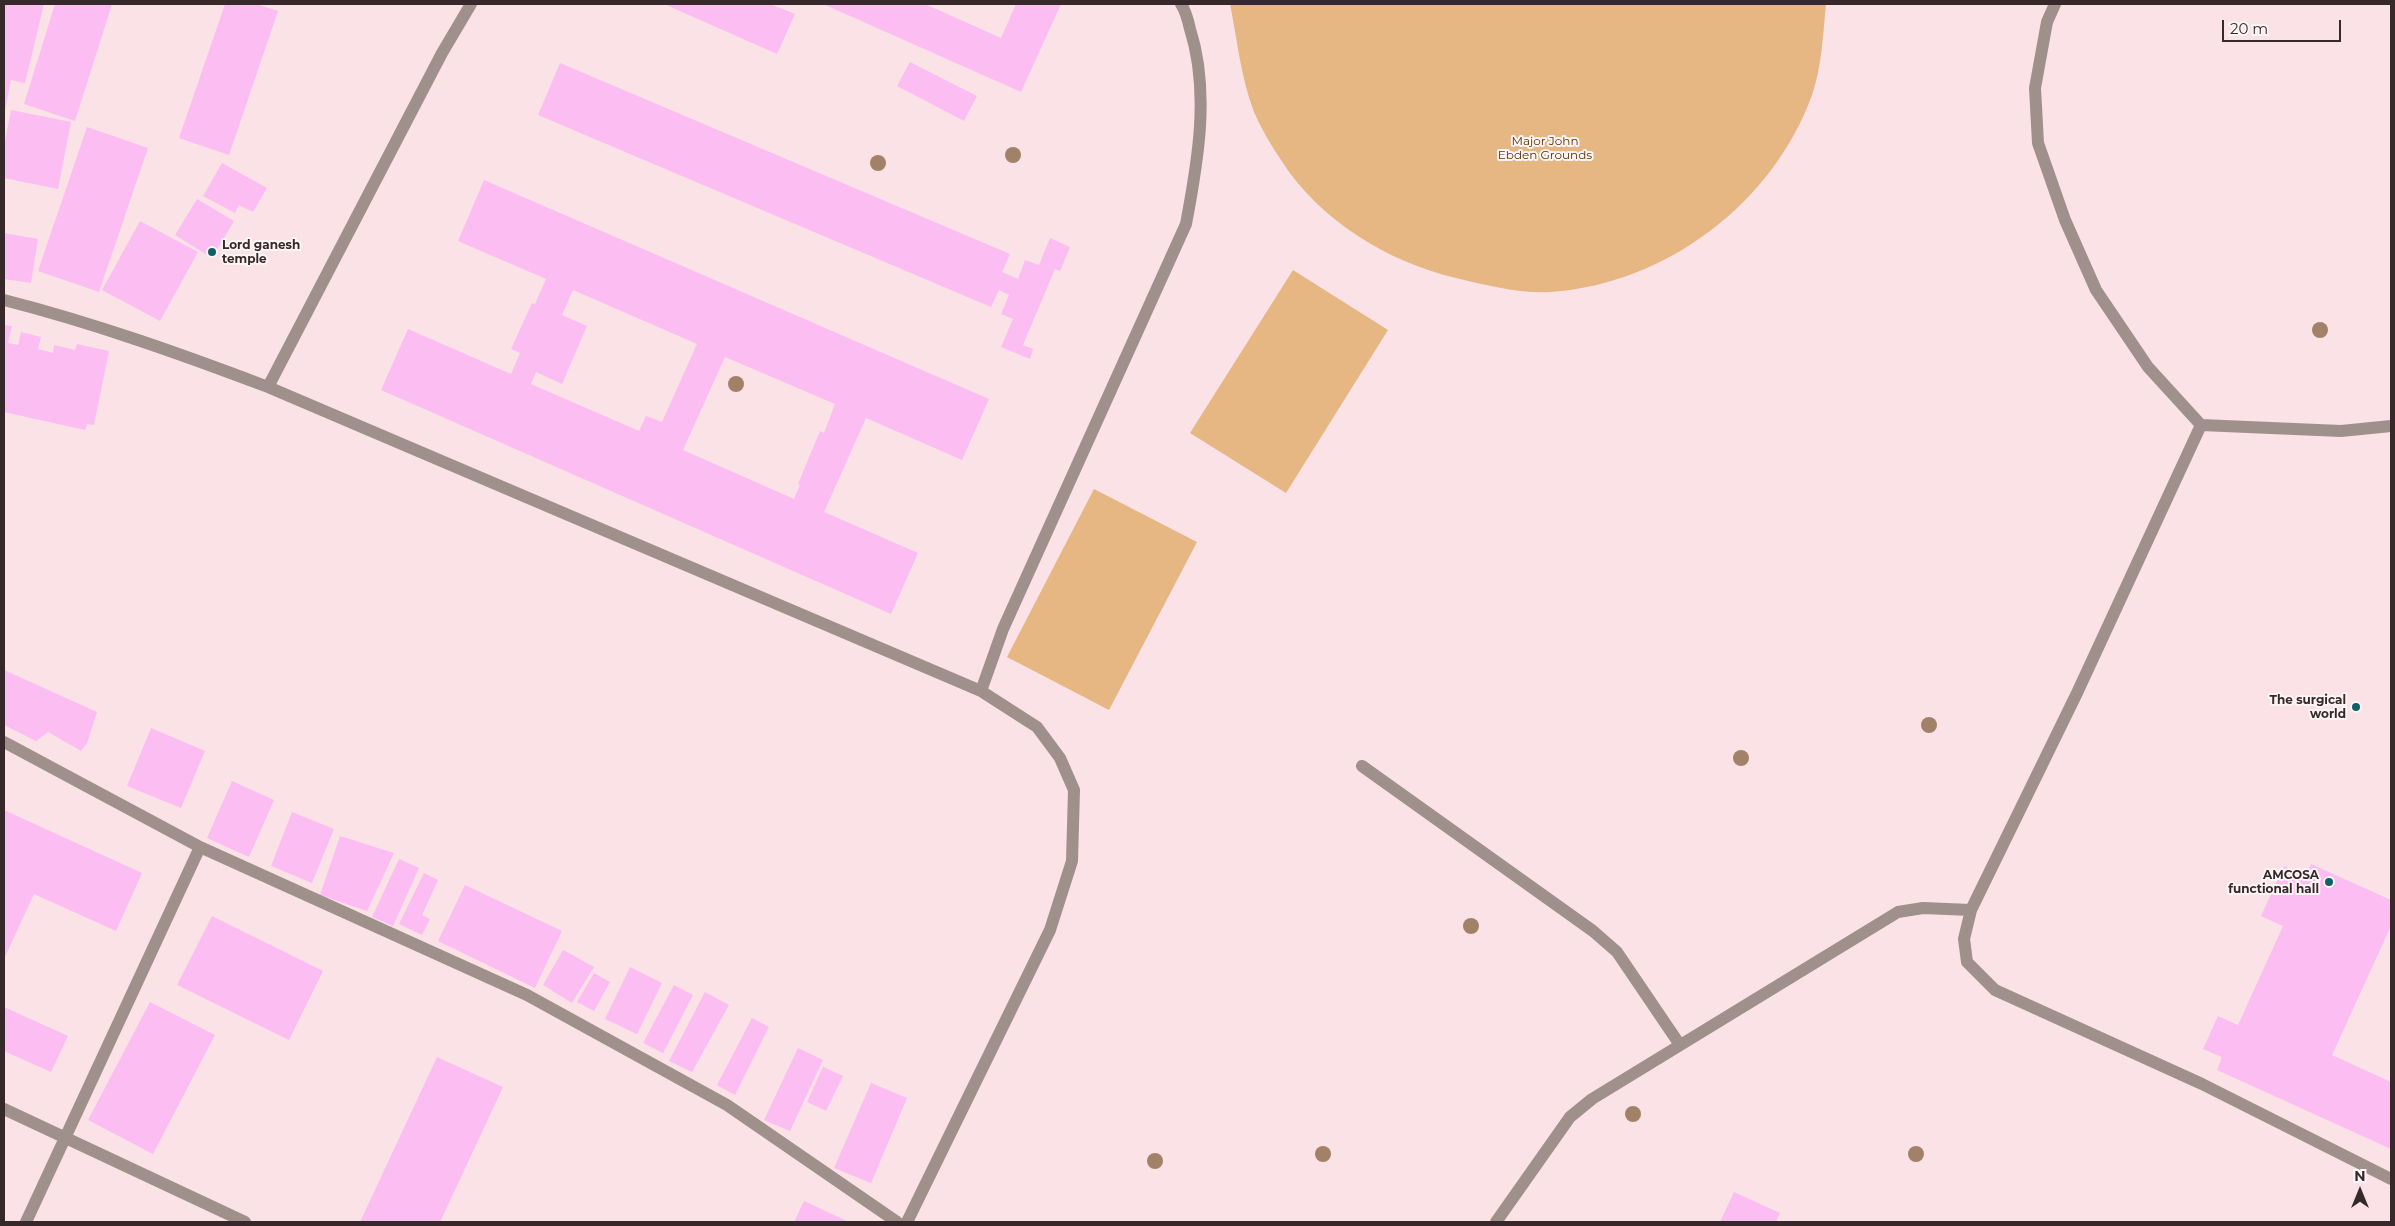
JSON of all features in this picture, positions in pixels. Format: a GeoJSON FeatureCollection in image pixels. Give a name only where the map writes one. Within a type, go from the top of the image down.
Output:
{"type":"FeatureCollection","features":[{"type":"Feature","properties":{"kind":"street"},"geometry":{"type":"LineString","coordinates":[[268,387],[442,53],[471,4]]}},
{"type":"Feature","properties":{"kind":"street"},"geometry":{"type":"LineString","coordinates":[[980,691],[1002,629],[1186,224],[1195,175],[1201,92],[1196,47],[1181,4]]}},
{"type":"Feature","properties":{"kind":"street"},"geometry":{"type":"LineString","coordinates":[[2055,4],[2047,22],[2035,88],[2038,143],[2065,220],[2096,290],[2148,367],[2201,425],[2341,431],[2391,426]]}},
{"type":"Feature","properties":{"kind":"street"},"geometry":{"type":"LineString","coordinates":[[4,300],[155,344],[268,387],[980,691],[1037,727],[1060,758],[1074,790],[1072,861],[1050,930],[907,1222]]}},
{"type":"Feature","properties":{"kind":"street"},"geometry":{"type":"LineString","coordinates":[[2201,425],[2077,693],[1971,910],[1964,939],[1968,962],[1995,990],[2202,1084],[2391,1179]]}},
{"type":"Feature","properties":{"kind":"street"},"geometry":{"type":"LineString","coordinates":[[4,742],[200,847],[527,995],[727,1105],[897,1222]]}},
{"type":"Feature","properties":{"kind":"street"},"geometry":{"type":"LineString","coordinates":[[1362,766],[1593,932],[1617,952],[1680,1046]]}},
{"type":"Feature","properties":{"kind":"street"},"geometry":{"type":"LineString","coordinates":[[26,1222],[200,847]]}},
{"type":"Feature","properties":{"kind":"street"},"geometry":{"type":"LineString","coordinates":[[1496,1222],[1570,1117],[1592,1099],[1898,912],[1923,908],[1971,910]]}},
{"type":"Feature","properties":{"kind":"street"},"geometry":{"type":"LineString","coordinates":[[4,1109],[245,1222]]}},
{"type":"Feature","properties":{"kind":"green space","name":"Major John Ebden Grounds"},"geometry":{"type":"Polygon","coordinates":[[[1230,4],[1826,4],[1820,61],[1812,95],[1794,134],[1771,170],[1743,203],[1710,231],[1674,255],[1635,273],[1594,286],[1539,292],[1503,288],[1456,278],[1405,261],[1357,235],[1315,202],[1281,160],[1254,112],[1243,72],[1230,4]]]}},
{"type":"Feature","properties":{"kind":"green space"},"geometry":{"type":"Polygon","coordinates":[[[1293,270],[1388,330],[1286,493],[1190,433],[1293,270]]]}},
{"type":"Feature","properties":{"kind":"green space"},"geometry":{"type":"Polygon","coordinates":[[[1094,489],[1197,542],[1109,710],[1007,657],[1094,489]]]}},
{"type":"Feature","properties":{"kind":"building"},"geometry":{"type":"Polygon","coordinates":[[[4,4],[44,4],[25,83],[11,80],[5,110],[4,4]]]}},
{"type":"Feature","properties":{"kind":"building"},"geometry":{"type":"Polygon","coordinates":[[[55,4],[112,4],[75,121],[24,104],[55,4]]]}},
{"type":"Feature","properties":{"kind":"building"},"geometry":{"type":"Polygon","coordinates":[[[225,4],[256,4],[278,11],[229,155],[179,138],[225,4]]]}},
{"type":"Feature","properties":{"kind":"building"},"geometry":{"type":"Polygon","coordinates":[[[664,4],[770,4],[795,14],[777,54],[664,4]]]}},
{"type":"Feature","properties":{"kind":"building"},"geometry":{"type":"Polygon","coordinates":[[[823,4],[925,4],[1001,38],[1016,4],[1061,4],[1021,92],[823,4]]]}},
{"type":"Feature","properties":{"kind":"building"},"geometry":{"type":"Polygon","coordinates":[[[910,62],[977,96],[964,121],[897,86],[910,62]]]}},
{"type":"Feature","properties":{"kind":"building"},"geometry":{"type":"Polygon","coordinates":[[[560,63],[1010,254],[1002,272],[1018,279],[1025,260],[1039,265],[1050,238],[1070,247],[1060,271],[1055,269],[1023,345],[1033,349],[1030,359],[1001,347],[1013,319],[1001,314],[1009,295],[999,290],[991,307],[538,115],[560,63]]]}},
{"type":"Feature","properties":{"kind":"building"},"geometry":{"type":"Polygon","coordinates":[[[11,110],[71,122],[58,189],[4,178],[4,146],[11,110]]]}},
{"type":"Feature","properties":{"kind":"building"},"geometry":{"type":"Polygon","coordinates":[[[87,127],[148,148],[99,292],[38,271],[87,127]]]}},
{"type":"Feature","properties":{"kind":"building"},"geometry":{"type":"Polygon","coordinates":[[[222,163],[267,188],[253,212],[239,205],[235,213],[203,196],[222,163]]]}},
{"type":"Feature","properties":{"kind":"building"},"geometry":{"type":"Polygon","coordinates":[[[484,180],[989,399],[962,460],[866,418],[824,512],[918,553],[891,614],[381,390],[408,329],[511,374],[520,353],[511,349],[532,303],[535,304],[546,279],[458,241],[484,180]],[[573,290],[562,315],[587,326],[562,384],[536,372],[531,384],[639,431],[646,416],[662,422],[697,344],[573,290]],[[725,357],[683,450],[794,499],[800,485],[798,484],[820,431],[824,433],[835,404],[725,357]]]}},
{"type":"Feature","properties":{"kind":"building"},"geometry":{"type":"Polygon","coordinates":[[[197,199],[234,221],[212,258],[175,235],[197,199]]]}},
{"type":"Feature","properties":{"kind":"building"},"geometry":{"type":"Polygon","coordinates":[[[140,221],[198,252],[160,321],[102,290],[140,221]]]}},
{"type":"Feature","properties":{"kind":"building"},"geometry":{"type":"Polygon","coordinates":[[[4,233],[38,239],[31,283],[4,279],[4,233]]]}},
{"type":"Feature","properties":{"kind":"building"},"geometry":{"type":"Polygon","coordinates":[[[4,325],[12,326],[8,343],[18,345],[21,332],[41,337],[38,349],[53,353],[54,345],[75,350],[77,344],[109,351],[94,425],[87,424],[85,430],[4,412],[4,325]]]}},
{"type":"Feature","properties":{"kind":"building"},"geometry":{"type":"Polygon","coordinates":[[[4,670],[97,712],[87,743],[81,751],[48,732],[36,741],[4,725],[4,670]]]}},
{"type":"Feature","properties":{"kind":"building"},"geometry":{"type":"Polygon","coordinates":[[[151,728],[205,751],[181,808],[127,786],[151,728]]]}},
{"type":"Feature","properties":{"kind":"building"},"geometry":{"type":"Polygon","coordinates":[[[232,781],[274,800],[249,857],[207,838],[232,781]]]}},
{"type":"Feature","properties":{"kind":"building"},"geometry":{"type":"Polygon","coordinates":[[[4,810],[142,873],[116,931],[34,894],[4,959],[4,810]]]}},
{"type":"Feature","properties":{"kind":"building"},"geometry":{"type":"Polygon","coordinates":[[[292,812],[334,829],[312,883],[271,866],[292,812]]]}},
{"type":"Feature","properties":{"kind":"building"},"geometry":{"type":"Polygon","coordinates":[[[340,836],[394,853],[367,911],[320,895],[340,836]]]}},
{"type":"Feature","properties":{"kind":"building"},"geometry":{"type":"Polygon","coordinates":[[[399,859],[419,868],[393,926],[372,917],[399,859]]]}},
{"type":"Feature","properties":{"kind":"building","name":"AMCOSA functional hall"},"geometry":{"type":"Polygon","coordinates":[[[2311,864],[2391,900],[2391,926],[2332,1055],[2391,1082],[2391,1149],[2217,1070],[2222,1057],[2203,1049],[2218,1016],[2238,1025],[2283,926],[2261,916],[2284,866],[2305,876],[2311,864]]]}},
{"type":"Feature","properties":{"kind":"building"},"geometry":{"type":"Polygon","coordinates":[[[424,873],[438,880],[422,915],[430,919],[422,935],[399,924],[424,873]]]}},
{"type":"Feature","properties":{"kind":"building"},"geometry":{"type":"Polygon","coordinates":[[[465,885],[562,931],[535,988],[438,941],[465,885]]]}},
{"type":"Feature","properties":{"kind":"building"},"geometry":{"type":"Polygon","coordinates":[[[212,916],[323,971],[289,1040],[177,985],[212,916]]]}},
{"type":"Feature","properties":{"kind":"building"},"geometry":{"type":"Polygon","coordinates":[[[563,950],[594,967],[572,1003],[543,985],[563,950]]]}},
{"type":"Feature","properties":{"kind":"building"},"geometry":{"type":"Polygon","coordinates":[[[630,967],[662,983],[637,1034],[605,1019],[630,967]]]}},
{"type":"Feature","properties":{"kind":"building"},"geometry":{"type":"Polygon","coordinates":[[[594,973],[610,982],[594,1011],[577,1002],[594,973]]]}},
{"type":"Feature","properties":{"kind":"building"},"geometry":{"type":"Polygon","coordinates":[[[674,985],[693,995],[663,1053],[643,1043],[674,985]]]}},
{"type":"Feature","properties":{"kind":"building"},"geometry":{"type":"Polygon","coordinates":[[[705,992],[729,1005],[692,1072],[669,1061],[705,992]]]}},
{"type":"Feature","properties":{"kind":"building"},"geometry":{"type":"Polygon","coordinates":[[[150,1002],[215,1035],[153,1154],[88,1120],[150,1002]]]}},
{"type":"Feature","properties":{"kind":"building"},"geometry":{"type":"Polygon","coordinates":[[[4,1007],[68,1036],[51,1072],[4,1051],[4,1007]]]}},
{"type":"Feature","properties":{"kind":"building"},"geometry":{"type":"Polygon","coordinates":[[[752,1018],[769,1027],[735,1095],[717,1085],[752,1018]]]}},
{"type":"Feature","properties":{"kind":"building"},"geometry":{"type":"Polygon","coordinates":[[[798,1048],[823,1060],[790,1131],[764,1120],[798,1048]]]}},
{"type":"Feature","properties":{"kind":"building"},"geometry":{"type":"Polygon","coordinates":[[[437,1057],[503,1087],[440,1222],[360,1222],[437,1057]]]}},
{"type":"Feature","properties":{"kind":"building"},"geometry":{"type":"Polygon","coordinates":[[[823,1067],[843,1076],[826,1111],[807,1102],[823,1067]]]}},
{"type":"Feature","properties":{"kind":"building"},"geometry":{"type":"Polygon","coordinates":[[[871,1083],[907,1098],[871,1183],[834,1168],[871,1083]]]}},
{"type":"Feature","properties":{"kind":"building"},"geometry":{"type":"Polygon","coordinates":[[[1734,1192],[1780,1213],[1776,1222],[1720,1222],[1734,1192]]]}},
{"type":"Feature","properties":{"kind":"building"},"geometry":{"type":"Polygon","coordinates":[[[804,1201],[849,1222],[794,1222],[804,1201]]]}},
{"type":"Feature","properties":{"kind":"place","name":"Lord ganesh temple"},"geometry":{"type":"Point","coordinates":[212,252]}},
{"type":"Feature","properties":{"kind":"place","name":"The surgical world"},"geometry":{"type":"Point","coordinates":[2356,707]}},
{"type":"Feature","properties":{"kind":"place","name":"AMCOSA functional hall"},"geometry":{"type":"Point","coordinates":[2329,882]}}]}
